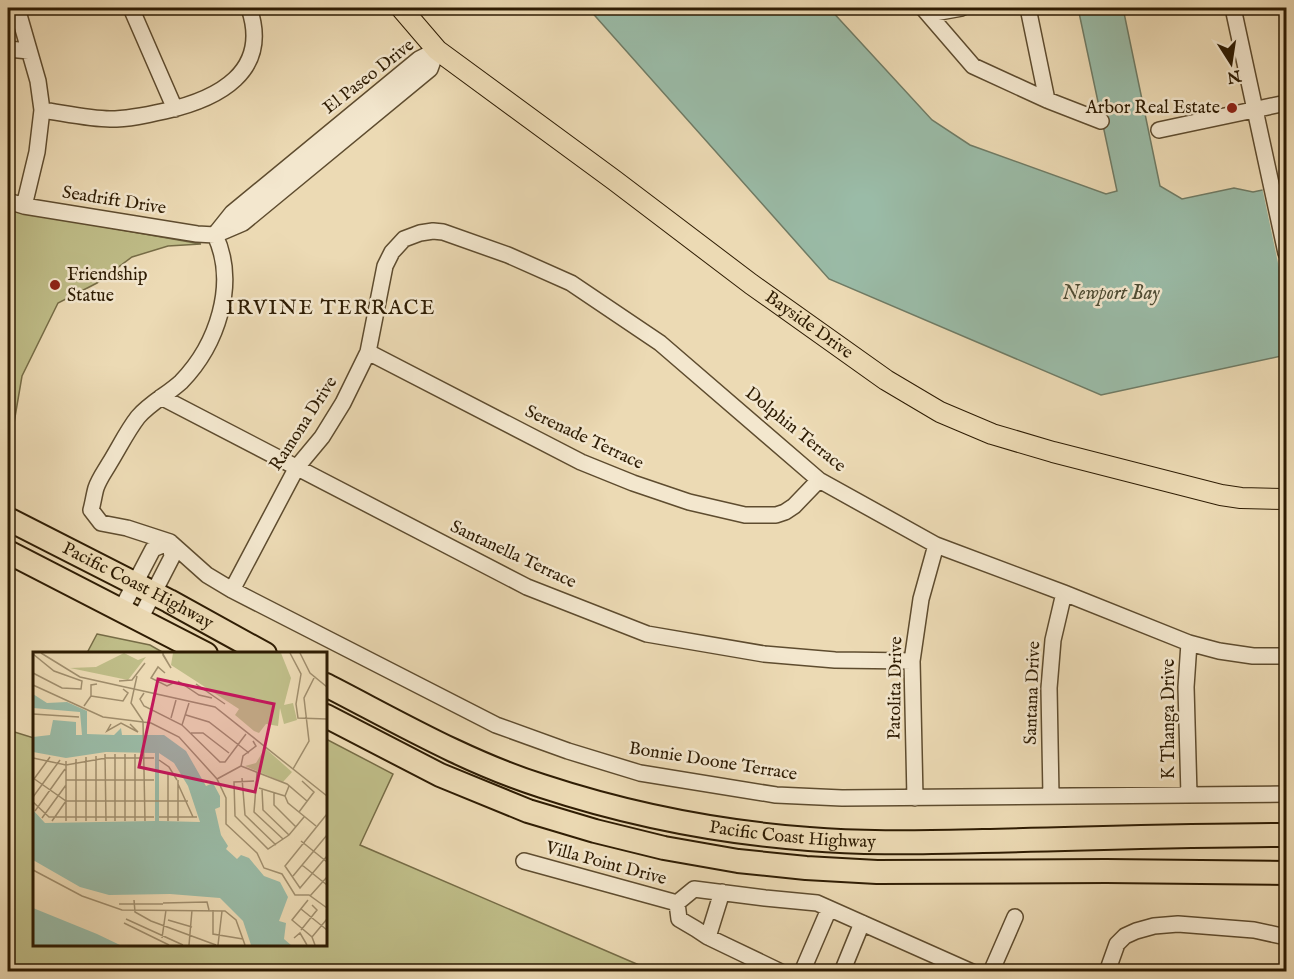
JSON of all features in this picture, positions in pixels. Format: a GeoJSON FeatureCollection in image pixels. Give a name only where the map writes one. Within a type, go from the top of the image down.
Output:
{"type":"FeatureCollection","features":[{"type":"Feature","properties":{"kind":"highway","name":"Pacific Coast Highway"},"geometry":{"type":"LineString","coordinates":[[8,519],[261,652]]}},
{"type":"Feature","properties":{"kind":"highway","name":"Pacific Coast Highway"},"geometry":{"type":"LineString","coordinates":[[8,552],[202,652]]}},
{"type":"Feature","properties":{"kind":"highway","name":"Pacific Coast Highway"},"geometry":{"type":"LineString","coordinates":[[327,686],[449,748],[539,786],[645,815],[725,830],[840,841],[966,841],[1287,834]]}},
{"type":"Feature","properties":{"kind":"highway","name":"Pacific Coast Highway"},"geometry":{"type":"LineString","coordinates":[[327,717],[440,775],[528,811],[664,848],[738,861],[877,872],[1287,873]]}},
{"type":"Feature","properties":{"kind":"main road","name":"Bayside Drive"},"geometry":{"type":"LineString","coordinates":[[401,8],[437,50],[597,167],[751,285],[886,380],[940,412],[992,434],[1053,452],[1221,495],[1277,500],[1287,506]]}},
{"type":"Feature","properties":{"kind":"street"},"geometry":{"type":"LineString","coordinates":[[17,8],[38,81],[42,110],[37,152],[24,206]]}},
{"type":"Feature","properties":{"kind":"street"},"geometry":{"type":"LineString","coordinates":[[131,8],[175,109]]}},
{"type":"Feature","properties":{"kind":"street"},"geometry":{"type":"LineString","coordinates":[[42,110],[110,119],[144,116],[201,101],[224,89],[243,70],[251,56],[253,28],[249,8]]}},
{"type":"Feature","properties":{"kind":"street"},"geometry":{"type":"LineString","coordinates":[[926,11],[962,8]]}},
{"type":"Feature","properties":{"kind":"street"},"geometry":{"type":"LineString","coordinates":[[1028,8],[1047,100]]}},
{"type":"Feature","properties":{"kind":"street"},"geometry":{"type":"LineString","coordinates":[[1233,8],[1287,253]]}},
{"type":"Feature","properties":{"kind":"street"},"geometry":{"type":"LineString","coordinates":[[926,11],[973,66],[1047,100],[1101,121]]}},
{"type":"Feature","properties":{"kind":"street"},"geometry":{"type":"LineString","coordinates":[[8,49],[29,51]]}},
{"type":"Feature","properties":{"kind":"street","name":"El Paseo Drive"},"geometry":{"type":"LineString","coordinates":[[215,235],[232,213],[419,59],[437,50]]}},
{"type":"Feature","properties":{"kind":"street"},"geometry":{"type":"LineString","coordinates":[[1159,130],[1287,103]]}},
{"type":"Feature","properties":{"kind":"street","name":"Seadrift Drive"},"geometry":{"type":"LineString","coordinates":[[8,201],[24,206],[215,235]]}},
{"type":"Feature","properties":{"kind":"street","name":"Dolphin Terrace"},"geometry":{"type":"LineString","coordinates":[[404,239],[420,233],[443,232],[508,255],[571,283],[660,343],[819,480],[936,544],[1189,643],[1219,651],[1253,656],[1287,656]]}},
{"type":"Feature","properties":{"kind":"street"},"geometry":{"type":"LineString","coordinates":[[161,397],[195,366],[216,327],[224,291],[223,256],[215,235]]}},
{"type":"Feature","properties":{"kind":"street","name":"Ramona Drive"},"geometry":{"type":"LineString","coordinates":[[232,590],[297,467],[322,436],[343,403],[368,352],[385,266],[392,252],[404,239]]}},
{"type":"Feature","properties":{"kind":"street","name":"Serenade Terrace"},"geometry":{"type":"LineString","coordinates":[[368,352],[581,462],[689,502],[745,515],[776,515],[794,506],[819,480]]}},
{"type":"Feature","properties":{"kind":"street","name":"Santanella Terrace"},"geometry":{"type":"LineString","coordinates":[[161,397],[526,587],[647,634],[764,654],[835,660],[912,661]]}},
{"type":"Feature","properties":{"kind":"street","name":"Bonnie Doone Terrace"},"geometry":{"type":"LineString","coordinates":[[161,397],[130,427],[97,486],[91,510],[101,523],[127,528],[170,542],[207,575],[232,590],[496,725],[578,754],[640,773],[776,795],[915,798],[1287,794]]}},
{"type":"Feature","properties":{"kind":"street"},"geometry":{"type":"LineString","coordinates":[[130,615],[143,588],[153,549],[170,542],[172,557],[143,588],[130,615]]}},
{"type":"Feature","properties":{"kind":"street","name":"Patolita Drive"},"geometry":{"type":"LineString","coordinates":[[915,798],[912,661],[921,599],[936,544]]}},
{"type":"Feature","properties":{"kind":"street","name":"Santana Drive"},"geometry":{"type":"LineString","coordinates":[[1051,796],[1049,688],[1053,640],[1064,593]]}},
{"type":"Feature","properties":{"kind":"street","name":"K Thanga Drive"},"geometry":{"type":"LineString","coordinates":[[1189,643],[1186,687],[1189,795]]}},
{"type":"Feature","properties":{"kind":"street","name":"Villa Point Drive"},"geometry":{"type":"LineString","coordinates":[[524,861],[677,903]]}},
{"type":"Feature","properties":{"kind":"street","name":"Villa Point Drive"},"geometry":{"type":"LineString","coordinates":[[677,903],[694,889],[817,903],[972,972]]}},
{"type":"Feature","properties":{"kind":"street"},"geometry":{"type":"LineString","coordinates":[[708,937],[722,892]]}},
{"type":"Feature","properties":{"kind":"street","name":"Villa Point Drive"},"geometry":{"type":"LineString","coordinates":[[677,903],[679,919],[708,937],[781,972]]}},
{"type":"Feature","properties":{"kind":"street"},"geometry":{"type":"LineString","coordinates":[[802,972],[829,909]]}},
{"type":"Feature","properties":{"kind":"street"},"geometry":{"type":"LineString","coordinates":[[990,972],[1015,917]]}},
{"type":"Feature","properties":{"kind":"street"},"geometry":{"type":"LineString","coordinates":[[842,972],[862,923]]}},
{"type":"Feature","properties":{"kind":"street"},"geometry":{"type":"LineString","coordinates":[[1107,972],[1117,944],[1125,936],[1136,930],[1154,926],[1178,924],[1254,930],[1287,938]]}},
{"type":"Feature","properties":{"kind":"shaded area"},"geometry":{"type":"Polygon","coordinates":[[[8,207],[26,213],[201,244],[168,246],[132,257],[97,283],[58,303],[22,376],[8,458],[8,207]]]}},
{"type":"Feature","properties":{"kind":"shaded area"},"geometry":{"type":"Polygon","coordinates":[[[97,634],[150,645],[162,652],[88,652],[97,634]]]}},
{"type":"Feature","properties":{"kind":"shaded area"},"geometry":{"type":"Polygon","coordinates":[[[8,730],[33,738],[33,946],[327,946],[327,740],[393,774],[360,845],[653,971],[8,971],[8,730]]]}},
{"type":"Feature","properties":{"kind":"water","name":"Newport Bay"},"geometry":{"type":"Polygon","coordinates":[[[588,8],[829,8],[932,120],[970,145],[1106,194],[1117,191],[1078,8],[1123,8],[1160,186],[1182,199],[1234,188],[1253,192],[1286,185],[1286,355],[1101,395],[829,279],[588,8]]]}},
{"type":"Feature","properties":{"kind":"pier"},"geometry":{"type":"Polygon","coordinates":[[[1280,183],[1286,213],[1286,301],[1262,187],[1280,183]]]}},
{"type":"Feature","properties":{"kind":"place","name":"Arbor Real Estate"},"geometry":{"type":"Point","coordinates":[1232,108]}},
{"type":"Feature","properties":{"kind":"place","name":"Friendship Statue"},"geometry":{"type":"Point","coordinates":[55,285]}},
{"type":"Feature","properties":{"kind":"district","name":"IRVINE TERRACE"},"geometry":{"type":"Point","coordinates":[331,308]}}]}
